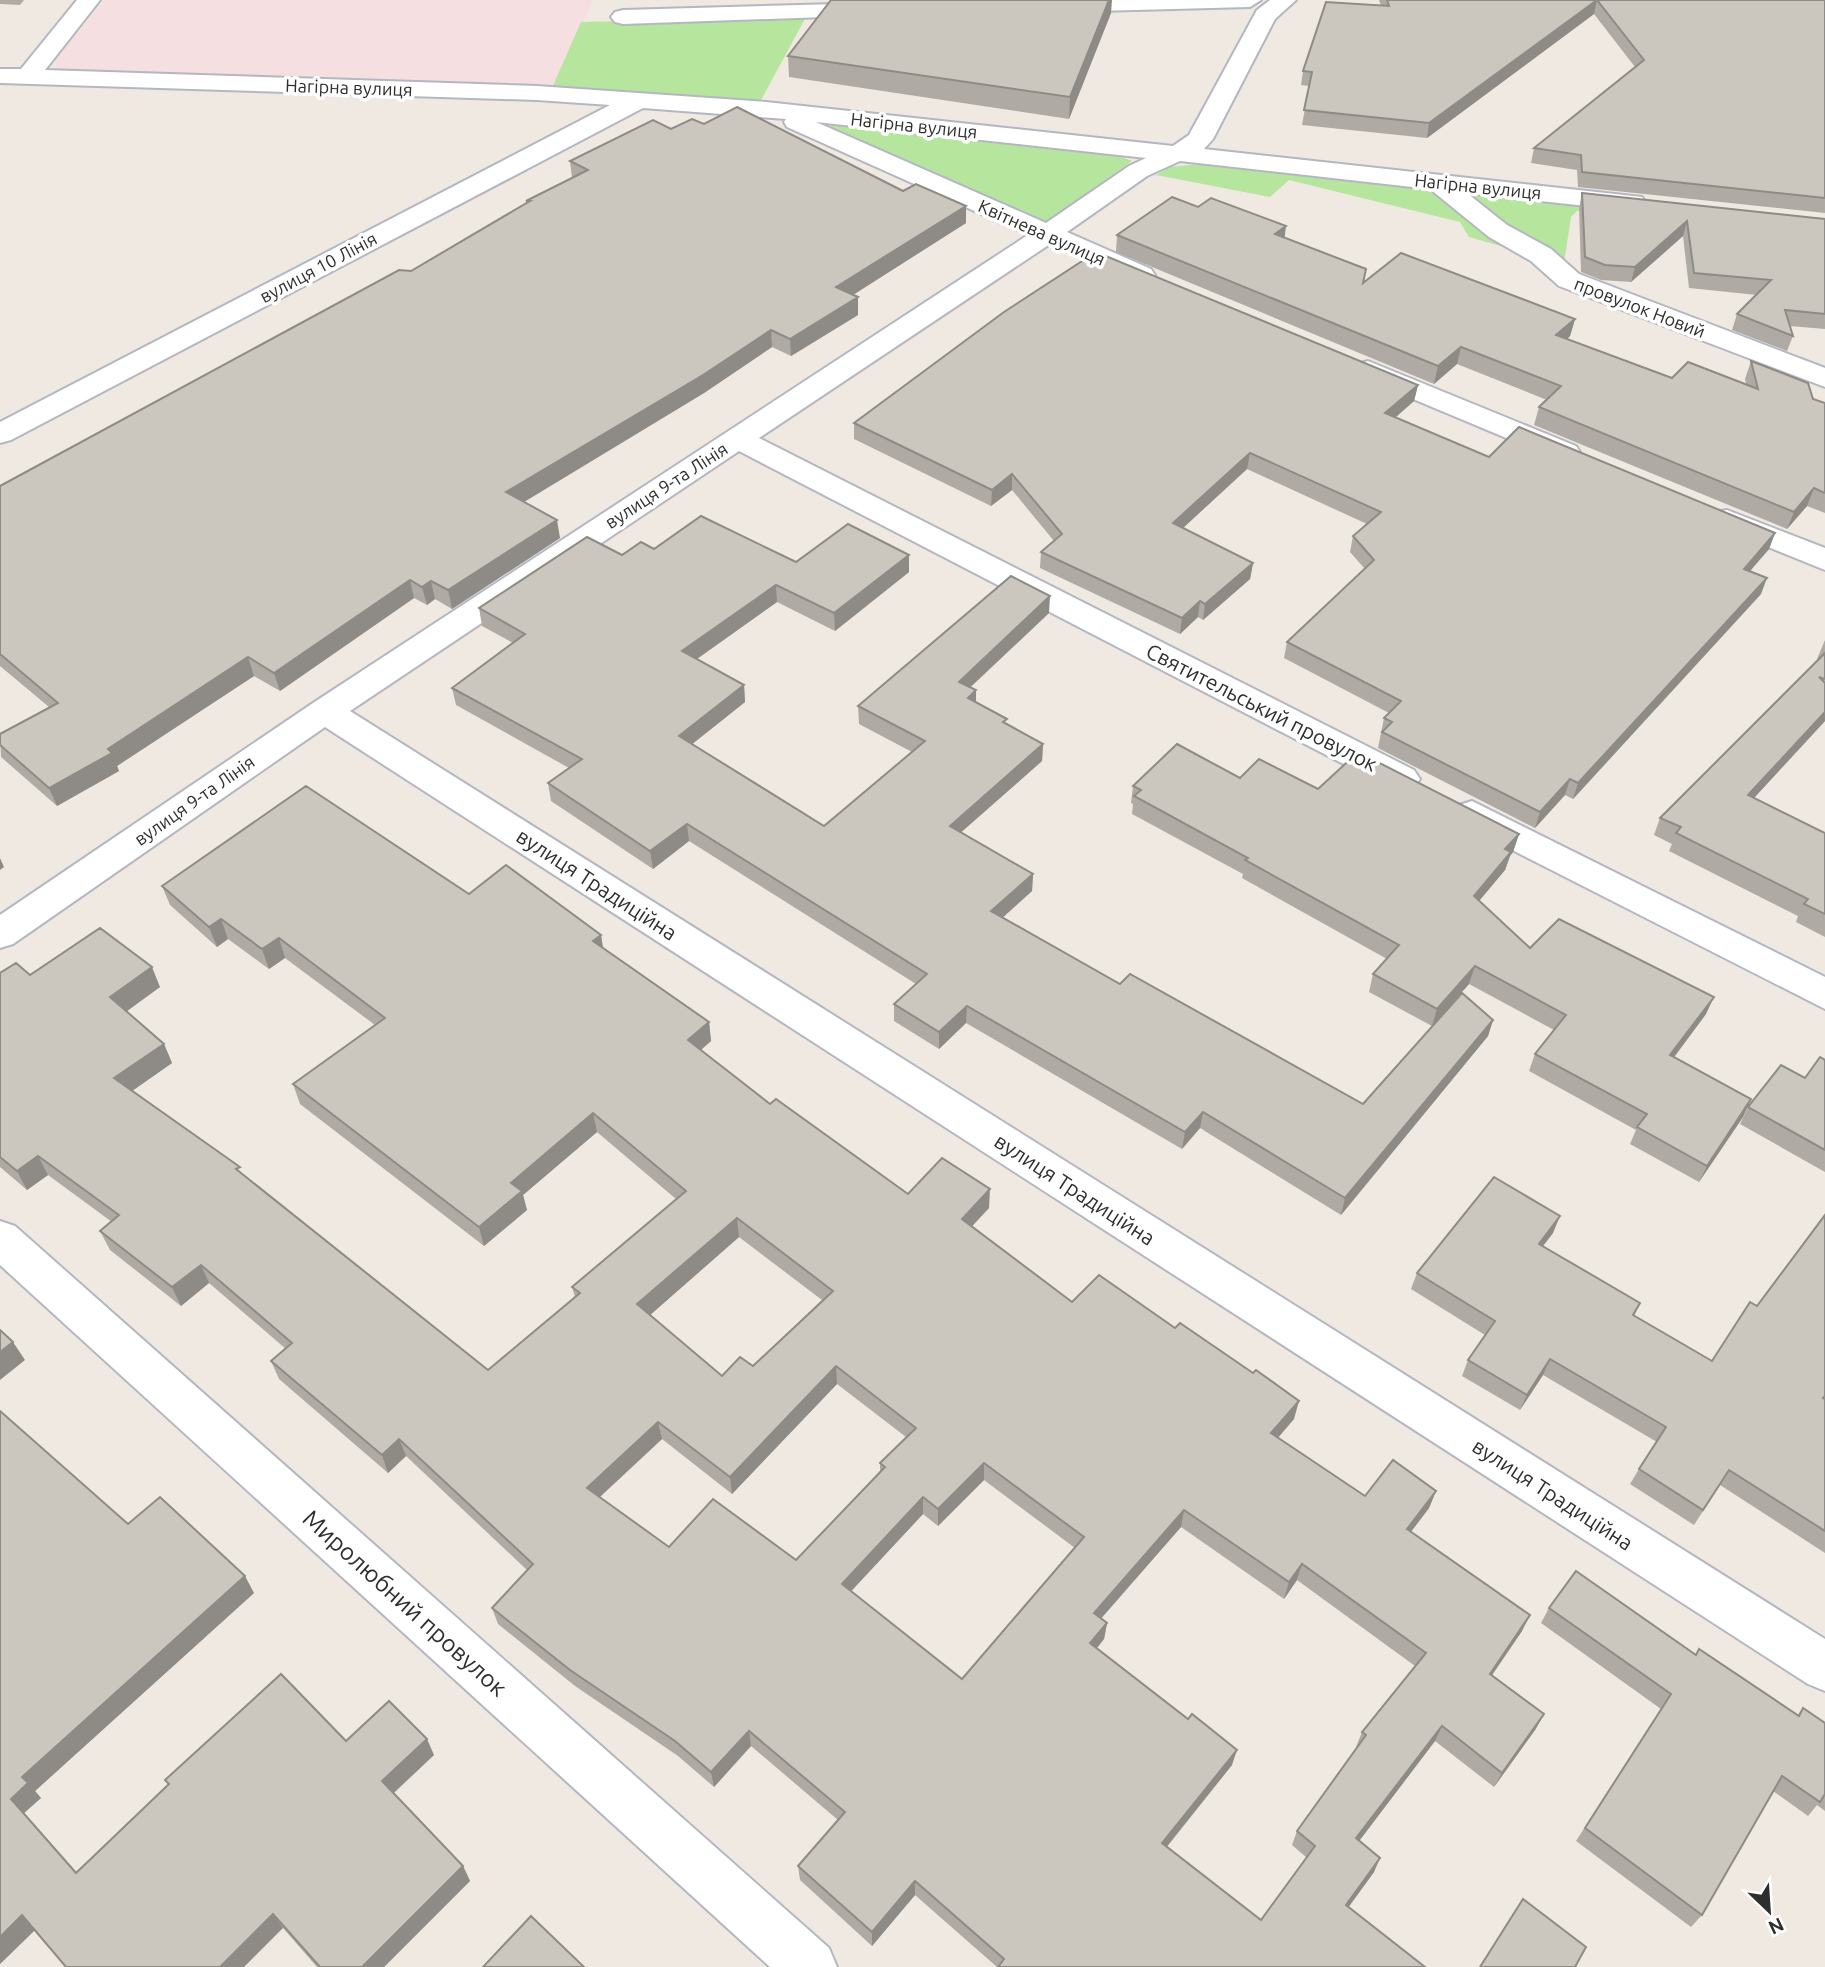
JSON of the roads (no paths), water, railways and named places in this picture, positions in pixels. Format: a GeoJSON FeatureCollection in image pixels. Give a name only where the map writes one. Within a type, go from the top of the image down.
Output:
{"type":"FeatureCollection","features":[{"type":"Feature","properties":{"kind":"street"},"geometry":{"type":"LineString","coordinates":[[27,76],[89,0]]}},
{"type":"Feature","properties":{"kind":"street"},"geometry":{"type":"LineString","coordinates":[[1035,6],[1250,0]]}},
{"type":"Feature","properties":{"kind":"street","name":"вулиця 9-та Лінія"},"geometry":{"type":"LineString","coordinates":[[0,934],[325,710],[1046,235],[1138,171],[1200,139],[1265,15],[1285,0]]}},
{"type":"Feature","properties":{"kind":"street"},"geometry":{"type":"LineString","coordinates":[[623,17],[898,10]]}},
{"type":"Feature","properties":{"kind":"street","name":"Нагірна вулиця"},"geometry":{"type":"LineString","coordinates":[[0,76],[537,93],[766,109],[1659,206]]}},
{"type":"Feature","properties":{"kind":"street","name":"вулиця 10 Лінія"},"geometry":{"type":"LineString","coordinates":[[0,434],[637,101]]}},
{"type":"Feature","properties":{"kind":"street","name":"Квітнева вулиця"},"geometry":{"type":"LineString","coordinates":[[766,109],[1046,235],[1160,283]]}},
{"type":"Feature","properties":{"kind":"street","name":"провулок Новий"},"geometry":{"type":"LineString","coordinates":[[1438,182],[1498,231],[1541,255],[1569,280],[1825,378]]}},
{"type":"Feature","properties":{"kind":"street"},"geometry":{"type":"LineString","coordinates":[[1338,357],[1593,463]]}},
{"type":"Feature","properties":{"kind":"street","name":"Святительський провулок"},"geometry":{"type":"LineString","coordinates":[[736,438],[1825,995]]}},
{"type":"Feature","properties":{"kind":"street"},"geometry":{"type":"LineString","coordinates":[[1696,506],[1825,560]]}},
{"type":"Feature","properties":{"kind":"street","name":"вулиця Традиційна"},"geometry":{"type":"LineString","coordinates":[[325,710],[1825,1667]]}},
{"type":"Feature","properties":{"kind":"street","name":"Миролюбний провулок"},"geometry":{"type":"LineString","coordinates":[[0,1239],[810,1967]]}}]}
